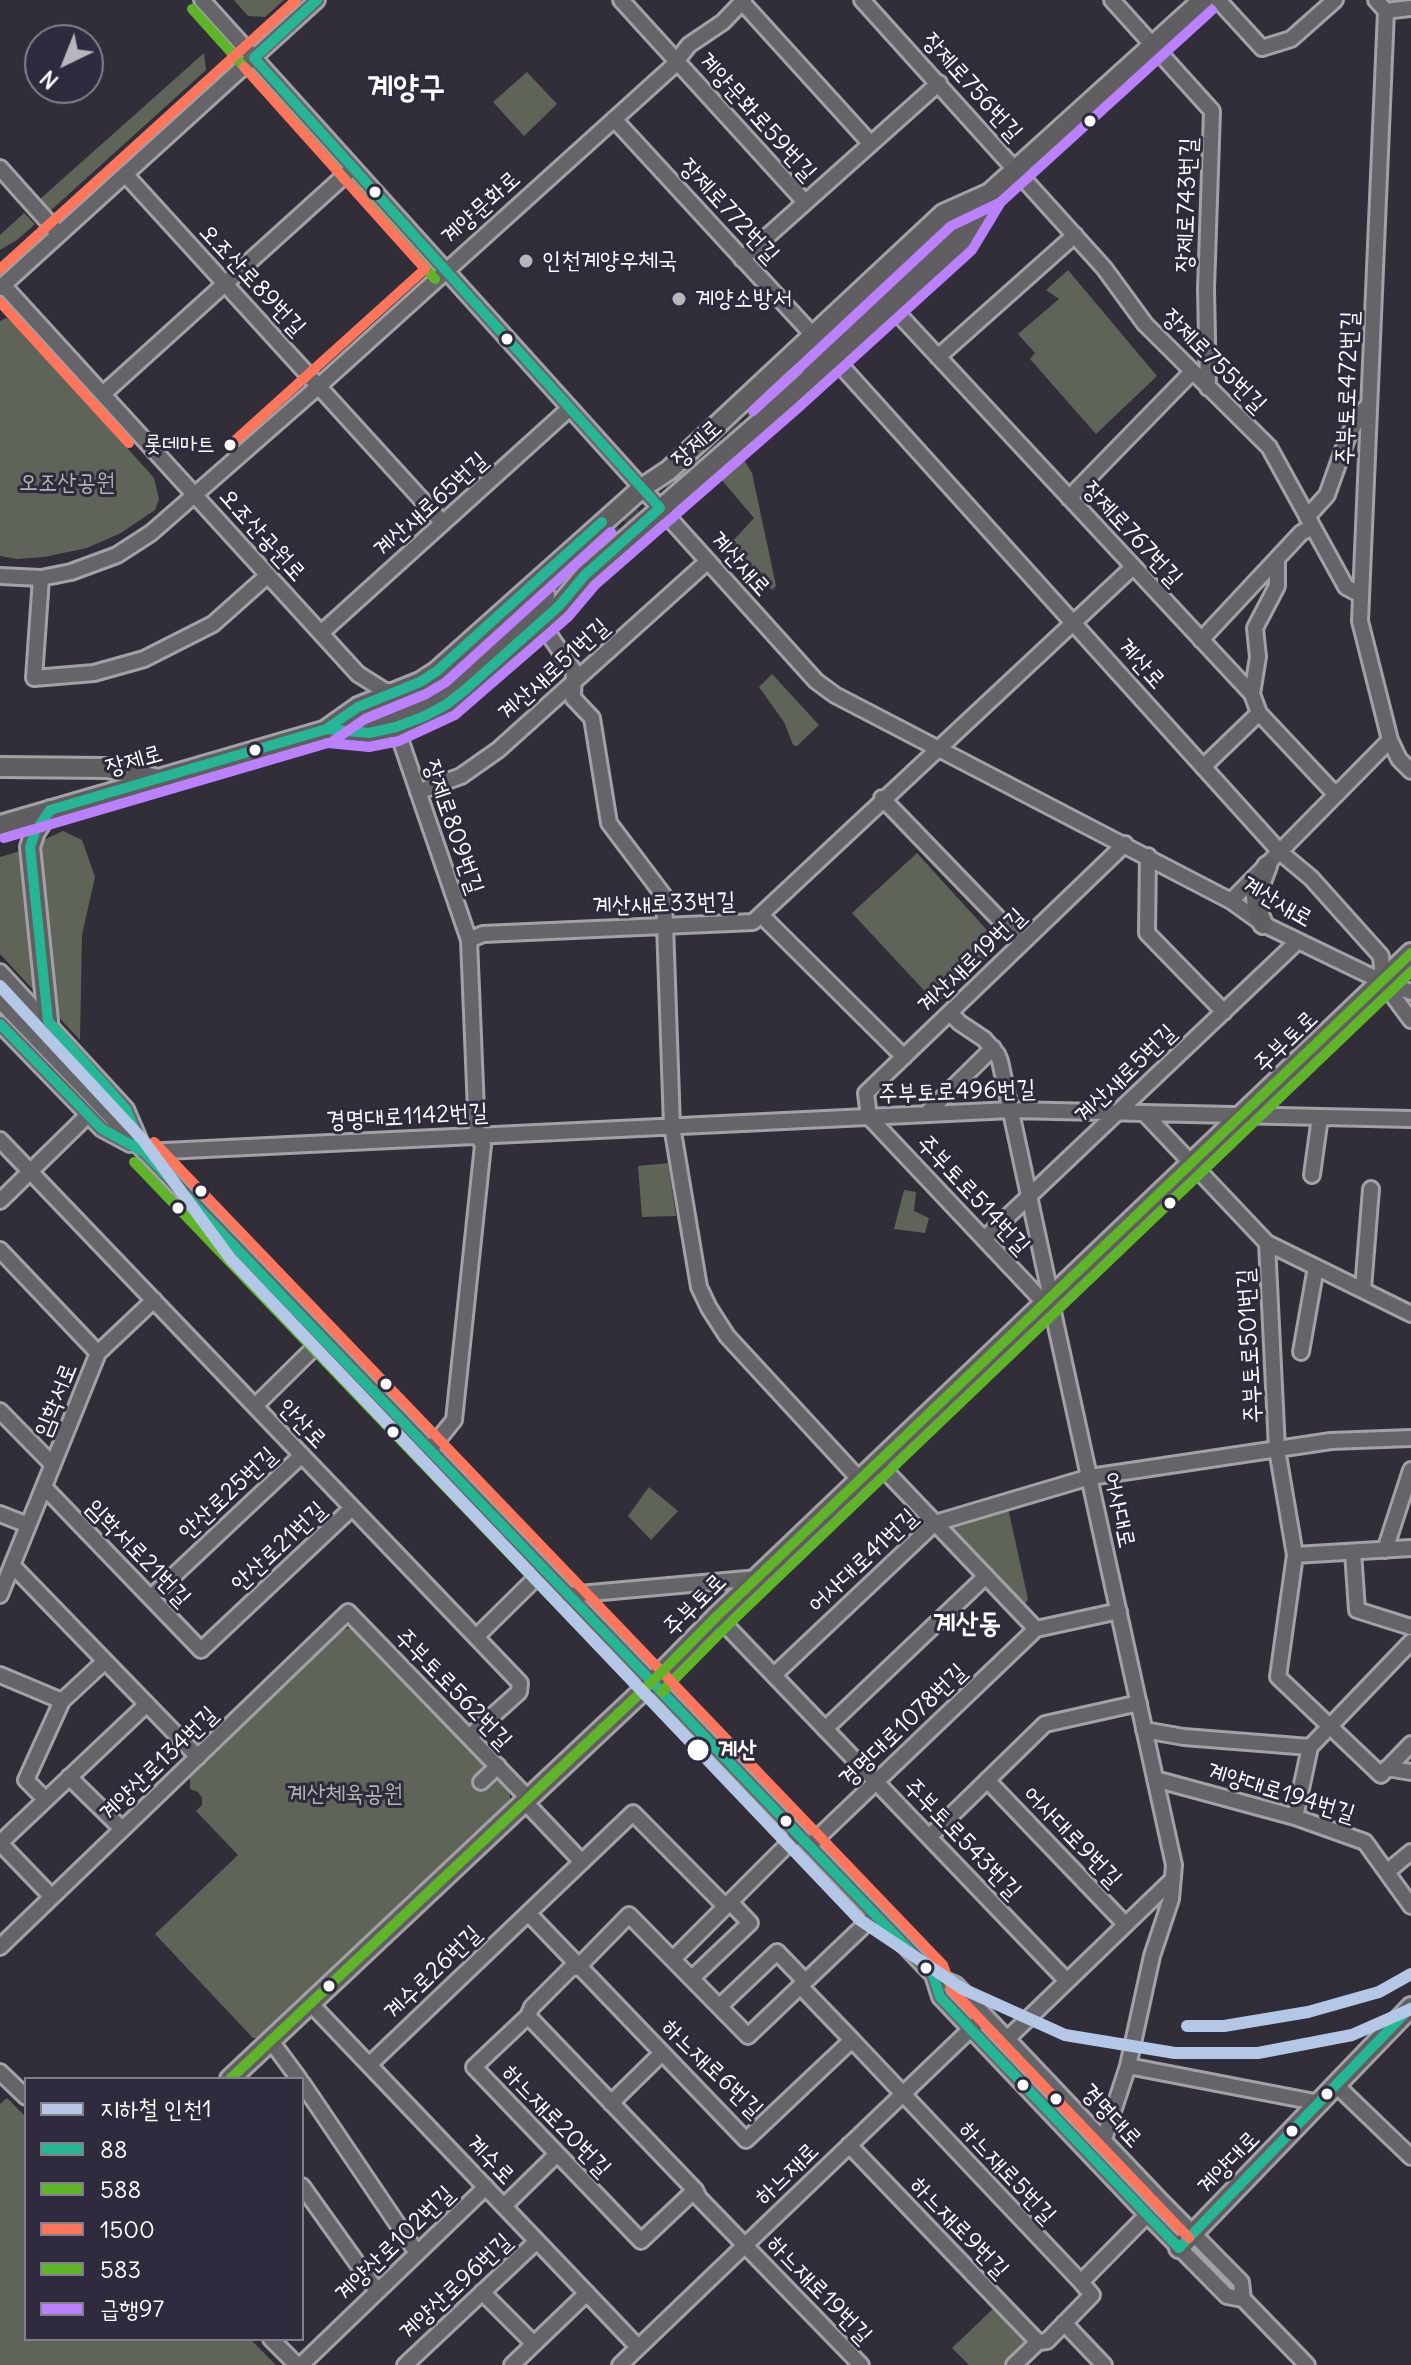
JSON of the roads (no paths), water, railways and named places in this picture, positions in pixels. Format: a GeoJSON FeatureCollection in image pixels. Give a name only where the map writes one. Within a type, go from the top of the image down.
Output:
{"type":"FeatureCollection","features":[{"type":"Feature","properties":{"kind":"main road","name":"장제로"},"geometry":{"type":"LineString","coordinates":[[802,363],[1203,0]]}},
{"type":"Feature","properties":{"kind":"main road","name":"장제로"},"geometry":{"type":"LineString","coordinates":[[0,825],[382,714],[447,683],[585,575],[963,240],[990,193]]}},
{"type":"Feature","properties":{"kind":"main road","name":"장제로"},"geometry":{"type":"LineString","coordinates":[[327,729],[358,707],[400,691],[437,671],[554,564],[642,488],[669,470],[943,214],[990,193]]}},
{"type":"Feature","properties":{"kind":"main road"},"geometry":{"type":"LineString","coordinates":[[768,376],[765,390],[769,397],[776,400],[789,397]]}},
{"type":"Feature","properties":{"kind":"main road"},"geometry":{"type":"LineString","coordinates":[[552,600],[575,578],[570,567],[554,564]]}},
{"type":"Feature","properties":{"kind":"main road","name":"장제로"},"geometry":{"type":"LineString","coordinates":[[327,729],[369,733],[396,727],[447,704],[541,623],[552,600]]}},
{"type":"Feature","properties":{"kind":"main road"},"geometry":{"type":"LineString","coordinates":[[0,767],[107,768],[157,779]]}},
{"type":"Feature","properties":{"kind":"main road"},"geometry":{"type":"LineString","coordinates":[[48,1021],[30,847],[35,832],[50,810]]}},
{"type":"Feature","properties":{"kind":"main road"},"geometry":{"type":"LineString","coordinates":[[1263,924],[1257,910],[1256,895],[1267,866]]}},
{"type":"Feature","properties":{"kind":"main road","name":"주부토로"},"geometry":{"type":"LineString","coordinates":[[232,2077],[652,1682],[717,1616],[1411,953]]}},
{"type":"Feature","properties":{"kind":"main road","name":"계양대로"},"geometry":{"type":"LineString","coordinates":[[1179,2248],[1411,2007]]}},
{"type":"Feature","properties":{"kind":"street","name":"계산새로"},"geometry":{"type":"LineString","coordinates":[[202,0],[816,681],[835,695],[1231,901],[1263,924],[1383,982]]}},
{"type":"Feature","properties":{"kind":"street"},"geometry":{"type":"LineString","coordinates":[[2,286],[317,0]]}},
{"type":"Feature","properties":{"kind":"street","name":"계양문화로59번길"},"geometry":{"type":"LineString","coordinates":[[621,0],[805,202]]}},
{"type":"Feature","properties":{"kind":"street","name":"장제로756번길"},"geometry":{"type":"LineString","coordinates":[[862,0],[1016,169]]}},
{"type":"Feature","properties":{"kind":"street","name":"장제로743번길"},"geometry":{"type":"LineString","coordinates":[[1112,0],[1212,111],[1206,289],[1208,388]]}},
{"type":"Feature","properties":{"kind":"street"},"geometry":{"type":"LineString","coordinates":[[1218,0],[1262,48],[1291,39],[1335,0]]}},
{"type":"Feature","properties":{"kind":"street"},"geometry":{"type":"LineString","coordinates":[[743,1],[871,144]]}},
{"type":"Feature","properties":{"kind":"street","name":"계양문화로"},"geometry":{"type":"LineString","coordinates":[[0,576],[41,578],[97,564],[151,533],[614,119],[689,45],[723,22],[743,1]]}},
{"type":"Feature","properties":{"kind":"street"},"geometry":{"type":"LineString","coordinates":[[1382,7],[1411,8]]}},
{"type":"Feature","properties":{"kind":"street","name":"주부토로472번길"},"geometry":{"type":"LineString","coordinates":[[1382,7],[1360,621],[1390,740],[1408,767],[1411,780]]}},
{"type":"Feature","properties":{"kind":"street"},"geometry":{"type":"LineString","coordinates":[[742,259],[939,83]]}},
{"type":"Feature","properties":{"kind":"street","name":"장제로772번길"},"geometry":{"type":"LineString","coordinates":[[614,119],[812,334]]}},
{"type":"Feature","properties":{"kind":"street"},"geometry":{"type":"LineString","coordinates":[[0,168],[59,234]]}},
{"type":"Feature","properties":{"kind":"street"},"geometry":{"type":"LineString","coordinates":[[103,394],[353,168]]}},
{"type":"Feature","properties":{"kind":"street","name":"장제로755번길"},"geometry":{"type":"LineString","coordinates":[[1016,169],[1104,268],[1145,324],[1269,447],[1346,587],[1361,595]]}},
{"type":"Feature","properties":{"kind":"street","name":"오조산로89번길"},"geometry":{"type":"LineString","coordinates":[[125,174],[443,523]]}},
{"type":"Feature","properties":{"kind":"street"},"geometry":{"type":"LineString","coordinates":[[938,357],[1075,235]]}},
{"type":"Feature","properties":{"kind":"street","name":"오조산공원로"},"geometry":{"type":"LineString","coordinates":[[2,286],[358,674]]}},
{"type":"Feature","properties":{"kind":"street","name":"장제로767번길"},"geometry":{"type":"LineString","coordinates":[[890,305],[1252,694],[1259,713],[1336,795]]}},
{"type":"Feature","properties":{"kind":"street","name":"계산로"},"geometry":{"type":"LineString","coordinates":[[833,357],[1281,853],[1311,878],[1381,956],[1383,982]]}},
{"type":"Feature","properties":{"kind":"street"},"geometry":{"type":"LineString","coordinates":[[1069,498],[1192,372]]}},
{"type":"Feature","properties":{"kind":"street"},"geometry":{"type":"LineString","coordinates":[[1201,640],[1310,522],[1327,495],[1348,436],[1369,405]]}},
{"type":"Feature","properties":{"kind":"street","name":"계산새로65번길"},"geometry":{"type":"LineString","coordinates":[[321,633],[570,408]]}},
{"type":"Feature","properties":{"kind":"street"},"geometry":{"type":"LineString","coordinates":[[1252,694],[1258,657],[1255,628],[1277,586],[1277,559]]}},
{"type":"Feature","properties":{"kind":"street","name":"계산새로51번길"},"geometry":{"type":"LineString","coordinates":[[418,792],[461,776],[480,765],[708,561]]}},
{"type":"Feature","properties":{"kind":"street","name":"계산새로33번길"},"geometry":{"type":"LineString","coordinates":[[469,940],[483,934],[753,922],[882,798],[1133,567]]}},
{"type":"Feature","properties":{"kind":"street"},"geometry":{"type":"LineString","coordinates":[[41,578],[34,678],[94,673],[144,659],[213,624],[268,575]]}},
{"type":"Feature","properties":{"kind":"street"},"geometry":{"type":"LineString","coordinates":[[541,623],[574,671],[573,698],[592,718],[609,823],[664,896],[672,1126],[699,1287],[727,1336],[860,1480]]}},
{"type":"Feature","properties":{"kind":"street"},"geometry":{"type":"LineString","coordinates":[[358,674],[385,691],[400,691]]}},
{"type":"Feature","properties":{"kind":"street"},"geometry":{"type":"LineString","coordinates":[[358,674],[362,694],[358,707]]}},
{"type":"Feature","properties":{"kind":"street"},"geometry":{"type":"LineString","coordinates":[[1203,767],[1259,713]]}},
{"type":"Feature","properties":{"kind":"street","name":"장제로809번길"},"geometry":{"type":"LineString","coordinates":[[396,727],[469,940],[477,1135],[483,1145],[454,1420],[429,1451]]}},
{"type":"Feature","properties":{"kind":"street"},"geometry":{"type":"LineString","coordinates":[[1231,901],[1390,740]]}},
{"type":"Feature","properties":{"kind":"street"},"geometry":{"type":"LineString","coordinates":[[882,798],[1022,943]]}},
{"type":"Feature","properties":{"kind":"street","name":"계산새로19번길"},"geometry":{"type":"LineString","coordinates":[[869,1117],[866,1093],[1125,844]]}},
{"type":"Feature","properties":{"kind":"street"},"geometry":{"type":"LineString","coordinates":[[1148,856],[1147,933],[1224,1012]]}},
{"type":"Feature","properties":{"kind":"street"},"geometry":{"type":"LineString","coordinates":[[762,916],[904,1057]]}},
{"type":"Feature","properties":{"kind":"street","name":"계산새로5번길"},"geometry":{"type":"LineString","coordinates":[[984,1239],[1298,941]]}},
{"type":"Feature","properties":{"kind":"street","name":"경명대로"},"geometry":{"type":"LineString","coordinates":[[0,972],[126,1109],[144,1152]]}},
{"type":"Feature","properties":{"kind":"street"},"geometry":{"type":"LineString","coordinates":[[1383,982],[1411,992]]}},
{"type":"Feature","properties":{"kind":"street"},"geometry":{"type":"LineString","coordinates":[[1383,982],[1411,1020]]}},
{"type":"Feature","properties":{"kind":"street","name":"경명대로"},"geometry":{"type":"LineString","coordinates":[[0,1001],[933,1975],[956,1985],[1241,2282],[1243,2299]]}},
{"type":"Feature","properties":{"kind":"street"},"geometry":{"type":"LineString","coordinates":[[950,1013],[993,1048],[1000,1061],[1048,1301]]}},
{"type":"Feature","properties":{"kind":"street","name":"경명대로"},"geometry":{"type":"LineString","coordinates":[[0,1024],[102,1129],[144,1152]]}},
{"type":"Feature","properties":{"kind":"street"},"geometry":{"type":"LineString","coordinates":[[926,1114],[993,1048]]}},
{"type":"Feature","properties":{"kind":"street","name":"주부토로496번길"},"geometry":{"type":"LineString","coordinates":[[672,1126],[1011,1110],[1411,1119]]}},
{"type":"Feature","properties":{"kind":"street"},"geometry":{"type":"LineString","coordinates":[[1144,1113],[1192,1164]]}},
{"type":"Feature","properties":{"kind":"street"},"geometry":{"type":"LineString","coordinates":[[0,1201],[88,1115]]}},
{"type":"Feature","properties":{"kind":"street","name":"주부토로514번길"},"geometry":{"type":"LineString","coordinates":[[869,1117],[984,1239],[1048,1301]]}},
{"type":"Feature","properties":{"kind":"street"},"geometry":{"type":"LineString","coordinates":[[1312,1175],[1320,1117]]}},
{"type":"Feature","properties":{"kind":"street","name":"경명대로1142번길"},"geometry":{"type":"LineString","coordinates":[[144,1152],[672,1126]]}},
{"type":"Feature","properties":{"kind":"street","name":"안산로"},"geometry":{"type":"LineString","coordinates":[[0,1140],[520,1683],[519,1692],[469,1737]]}},
{"type":"Feature","properties":{"kind":"street","name":"주부토로501번길"},"geometry":{"type":"LineString","coordinates":[[1192,1164],[1267,1243],[1277,1449],[1295,1555],[1278,1677],[1332,1724]]}},
{"type":"Feature","properties":{"kind":"street"},"geometry":{"type":"LineString","coordinates":[[1363,1289],[1371,1189]]}},
{"type":"Feature","properties":{"kind":"street"},"geometry":{"type":"LineString","coordinates":[[1267,1243],[1409,1310]]}},
{"type":"Feature","properties":{"kind":"street","name":"임학서로"},"geometry":{"type":"LineString","coordinates":[[0,1250],[98,1353],[0,1595]]}},
{"type":"Feature","properties":{"kind":"street"},"geometry":{"type":"LineString","coordinates":[[1301,1352],[1316,1267]]}},
{"type":"Feature","properties":{"kind":"street"},"geometry":{"type":"LineString","coordinates":[[98,1353],[154,1300]]}},
{"type":"Feature","properties":{"kind":"street","name":"어사대로"},"geometry":{"type":"LineString","coordinates":[[1048,1301],[1090,1477],[1174,1865],[1171,1899],[1152,1956],[1128,2066],[1104,2139]]}},
{"type":"Feature","properties":{"kind":"street"},"geometry":{"type":"LineString","coordinates":[[255,1406],[323,1339]]}},
{"type":"Feature","properties":{"kind":"street"},"geometry":{"type":"LineString","coordinates":[[0,1411],[53,1465]]}},
{"type":"Feature","properties":{"kind":"street","name":"어사대로41번길"},"geometry":{"type":"LineString","coordinates":[[774,1675],[935,1523],[1090,1477],[1331,1441],[1411,1438]]}},
{"type":"Feature","properties":{"kind":"street","name":"안산로25번길"},"geometry":{"type":"LineString","coordinates":[[151,1597],[302,1455]]}},
{"type":"Feature","properties":{"kind":"street"},"geometry":{"type":"LineString","coordinates":[[878,1463],[1036,1629],[1119,1611]]}},
{"type":"Feature","properties":{"kind":"street"},"geometry":{"type":"LineString","coordinates":[[1385,1550],[1411,1470]]}},
{"type":"Feature","properties":{"kind":"street","name":"임학서로21번길"},"geometry":{"type":"LineString","coordinates":[[44,1487],[201,1650]]}},
{"type":"Feature","properties":{"kind":"street","name":"안산로21번길"},"geometry":{"type":"LineString","coordinates":[[201,1650],[352,1508]]}},
{"type":"Feature","properties":{"kind":"street"},"geometry":{"type":"LineString","coordinates":[[0,1514],[28,1525]]}},
{"type":"Feature","properties":{"kind":"street"},"geometry":{"type":"LineString","coordinates":[[1295,1555],[1411,1548]]}},
{"type":"Feature","properties":{"kind":"street"},"geometry":{"type":"LineString","coordinates":[[1353,1552],[1357,1610],[1411,1627]]}},
{"type":"Feature","properties":{"kind":"street"},"geometry":{"type":"LineString","coordinates":[[12,1565],[198,1757]]}},
{"type":"Feature","properties":{"kind":"street"},"geometry":{"type":"LineString","coordinates":[[476,1637],[544,1570]]}},
{"type":"Feature","properties":{"kind":"street"},"geometry":{"type":"LineString","coordinates":[[825,1729],[986,1576]]}},
{"type":"Feature","properties":{"kind":"street"},"geometry":{"type":"LineString","coordinates":[[568,1595],[758,1578]]}},
{"type":"Feature","properties":{"kind":"street","name":"주부토로562번길"},"geometry":{"type":"LineString","coordinates":[[348,1612],[498,1766],[525,1795],[526,1803],[582,1862]]}},
{"type":"Feature","properties":{"kind":"street","name":"계양산로134번길"},"geometry":{"type":"LineString","coordinates":[[0,1947],[348,1612]]}},
{"type":"Feature","properties":{"kind":"street","name":"주부토로543번길"},"geometry":{"type":"LineString","coordinates":[[717,1616],[1066,1980]]}},
{"type":"Feature","properties":{"kind":"street","name":"경명대로1078번길"},"geometry":{"type":"LineString","coordinates":[[809,1846],[1036,1629]]}},
{"type":"Feature","properties":{"kind":"street"},"geometry":{"type":"LineString","coordinates":[[1295,1817],[1310,1747],[1411,1642]]}},
{"type":"Feature","properties":{"kind":"street"},"geometry":{"type":"LineString","coordinates":[[45,1799],[26,1780],[59,1708],[105,1661]]}},
{"type":"Feature","properties":{"kind":"street"},"geometry":{"type":"LineString","coordinates":[[0,1675],[59,1708]]}},
{"type":"Feature","properties":{"kind":"street"},"geometry":{"type":"LineString","coordinates":[[929,1837],[1045,1724],[1139,1703]]}},
{"type":"Feature","properties":{"kind":"street"},"geometry":{"type":"LineString","coordinates":[[52,1897],[0,1843],[147,1704]]}},
{"type":"Feature","properties":{"kind":"street"},"geometry":{"type":"LineString","coordinates":[[1332,1724],[1381,1775],[1411,1744]]}},
{"type":"Feature","properties":{"kind":"street"},"geometry":{"type":"LineString","coordinates":[[1144,1730],[1310,1747]]}},
{"type":"Feature","properties":{"kind":"street"},"geometry":{"type":"LineString","coordinates":[[481,1782],[498,1766]]}},
{"type":"Feature","properties":{"kind":"street"},"geometry":{"type":"LineString","coordinates":[[1387,1768],[1411,1772]]}},
{"type":"Feature","properties":{"kind":"street","name":"계양대로194번길"},"geometry":{"type":"LineString","coordinates":[[1155,1779],[1295,1817],[1365,1842],[1411,1906]]}},
{"type":"Feature","properties":{"kind":"street","name":"어사대로9번길"},"geometry":{"type":"LineString","coordinates":[[987,1780],[1125,1924]]}},
{"type":"Feature","properties":{"kind":"street"},"geometry":{"type":"LineString","coordinates":[[65,1781],[122,1829]]}},
{"type":"Feature","properties":{"kind":"street","name":"계수로26번길"},"geometry":{"type":"LineString","coordinates":[[369,2065],[633,1813],[727,1904]]}},
{"type":"Feature","properties":{"kind":"street"},"geometry":{"type":"LineString","coordinates":[[673,1959],[798,1834]]}},
{"type":"Feature","properties":{"kind":"street"},"geometry":{"type":"LineString","coordinates":[[1387,1872],[1411,1852]]}},
{"type":"Feature","properties":{"kind":"street"},"geometry":{"type":"LineString","coordinates":[[1007,2039],[1173,1879]]}},
{"type":"Feature","properties":{"kind":"street"},"geometry":{"type":"LineString","coordinates":[[692,1978],[750,1923],[727,1904]]}},
{"type":"Feature","properties":{"kind":"street","name":"하느재로6번길"},"geometry":{"type":"LineString","coordinates":[[528,1913],[746,2140],[852,2040]]}},
{"type":"Feature","properties":{"kind":"street"},"geometry":{"type":"LineString","coordinates":[[745,2245],[528,2016],[532,2007],[570,1969],[578,1967],[629,1915],[748,2036],[875,1915]]}},
{"type":"Feature","properties":{"kind":"street"},"geometry":{"type":"LineString","coordinates":[[720,2006],[777,1952],[902,2094]]}},
{"type":"Feature","properties":{"kind":"street","name":"경명대로"},"geometry":{"type":"LineString","coordinates":[[933,1975],[940,1997],[1147,2215],[1227,2296],[1243,2299],[1307,2365]]}},
{"type":"Feature","properties":{"kind":"street","name":"계수로"},"geometry":{"type":"LineString","coordinates":[[310,2003],[638,2347]]}},
{"type":"Feature","properties":{"kind":"street","name":"하느재로20번길"},"geometry":{"type":"LineString","coordinates":[[528,2016],[474,2067],[557,2154],[641,2241],[695,2190]]}},
{"type":"Feature","properties":{"kind":"street","name":"하느재로"},"geometry":{"type":"LineString","coordinates":[[620,2365],[985,2016]]}},
{"type":"Feature","properties":{"kind":"street"},"geometry":{"type":"LineString","coordinates":[[271,2041],[298,2077]]}},
{"type":"Feature","properties":{"kind":"street"},"geometry":{"type":"LineString","coordinates":[[611,2103],[662,2053]]}},
{"type":"Feature","properties":{"kind":"street"},"geometry":{"type":"LineString","coordinates":[[1128,2066],[1320,2103]]}},
{"type":"Feature","properties":{"kind":"street"},"geometry":{"type":"LineString","coordinates":[[0,2072],[24,2095]]}},
{"type":"Feature","properties":{"kind":"street"},"geometry":{"type":"LineString","coordinates":[[304,2085],[417,2253]]}},
{"type":"Feature","properties":{"kind":"street"},"geometry":{"type":"LineString","coordinates":[[1336,2085],[1411,2157]]}},
{"type":"Feature","properties":{"kind":"street","name":"하느재로5번길"},"geometry":{"type":"LineString","coordinates":[[902,2094],[1081,2282]]}},
{"type":"Feature","properties":{"kind":"street","name":"하느재로9번길"},"geometry":{"type":"LineString","coordinates":[[849,2145],[1038,2342]]}},
{"type":"Feature","properties":{"kind":"street"},"geometry":{"type":"LineString","coordinates":[[504,2206],[557,2154]]}},
{"type":"Feature","properties":{"kind":"street","name":"계양산로102번길"},"geometry":{"type":"LineString","coordinates":[[299,2365],[486,2187]]}},
{"type":"Feature","properties":{"kind":"street"},"geometry":{"type":"LineString","coordinates":[[304,2189],[377,2291]]}},
{"type":"Feature","properties":{"kind":"street"},"geometry":{"type":"LineString","coordinates":[[1014,2365],[1038,2342],[1047,2341],[1092,2295],[1081,2282],[1147,2215]]}},
{"type":"Feature","properties":{"kind":"street","name":"계양산로96번길"},"geometry":{"type":"LineString","coordinates":[[405,2365],[537,2241]]}},
{"type":"Feature","properties":{"kind":"street","name":"하느재로19번길"},"geometry":{"type":"LineString","coordinates":[[745,2245],[861,2365]]}},
{"type":"Feature","properties":{"kind":"street"},"geometry":{"type":"LineString","coordinates":[[482,2292],[534,2344]]}},
{"type":"Feature","properties":{"kind":"street"},"geometry":{"type":"LineString","coordinates":[[512,2365],[587,2293]]}},
{"type":"Feature","properties":{"kind":"street"},"geometry":{"type":"LineString","coordinates":[[1064,2323],[1104,2365]]}},
{"type":"Feature","properties":{"kind":"street"},"geometry":{"type":"LineString","coordinates":[[273,2341],[299,2365]]}},
{"type":"Feature","properties":{"kind":"tunnel"},"geometry":{"type":"LineString","coordinates":[[545,595],[802,363]]}},
{"type":"Feature","properties":{"kind":"metro line","name":"인천1"},"geometry":{"type":"LineString","coordinates":[[0,986],[143,1140],[230,1258],[860,1920],[963,1989],[1065,2035],[1175,2053],[1258,2053],[1352,2035],[1411,2009]]}},
{"type":"Feature","properties":{"kind":"metro line","name":"인천1"},"geometry":{"type":"LineString","coordinates":[[1187,2026],[1224,2026],[1308,2012],[1379,1992],[1411,1974]]}},
{"type":"Feature","properties":{"kind":"place","name":"인천계양우체국"},"geometry":{"type":"Point","coordinates":[526,261]}},
{"type":"Feature","properties":{"kind":"place","name":"계양소방서"},"geometry":{"type":"Point","coordinates":[679,299]}},
{"type":"Feature","properties":{"kind":"place","name":"롯데마트"},"geometry":{"type":"Point","coordinates":[230,445]}},
{"type":"Feature","properties":{"kind":"place","name":"계산"},"geometry":{"type":"Point","coordinates":[698,1750]}},
{"type":"Feature","properties":{"kind":"district","name":"계양구"},"geometry":{"type":"Point","coordinates":[406,88]}},
{"type":"Feature","properties":{"kind":"district","name":"계산동"},"geometry":{"type":"Point","coordinates":[967,1624]}},
{"type":"Feature","properties":{"kind":"park label","name":"오조산공원"},"geometry":{"type":"Point","coordinates":[67,483]}},
{"type":"Feature","properties":{"kind":"park label","name":"계산체육공원"},"geometry":{"type":"Point","coordinates":[345,1794]}}]}
